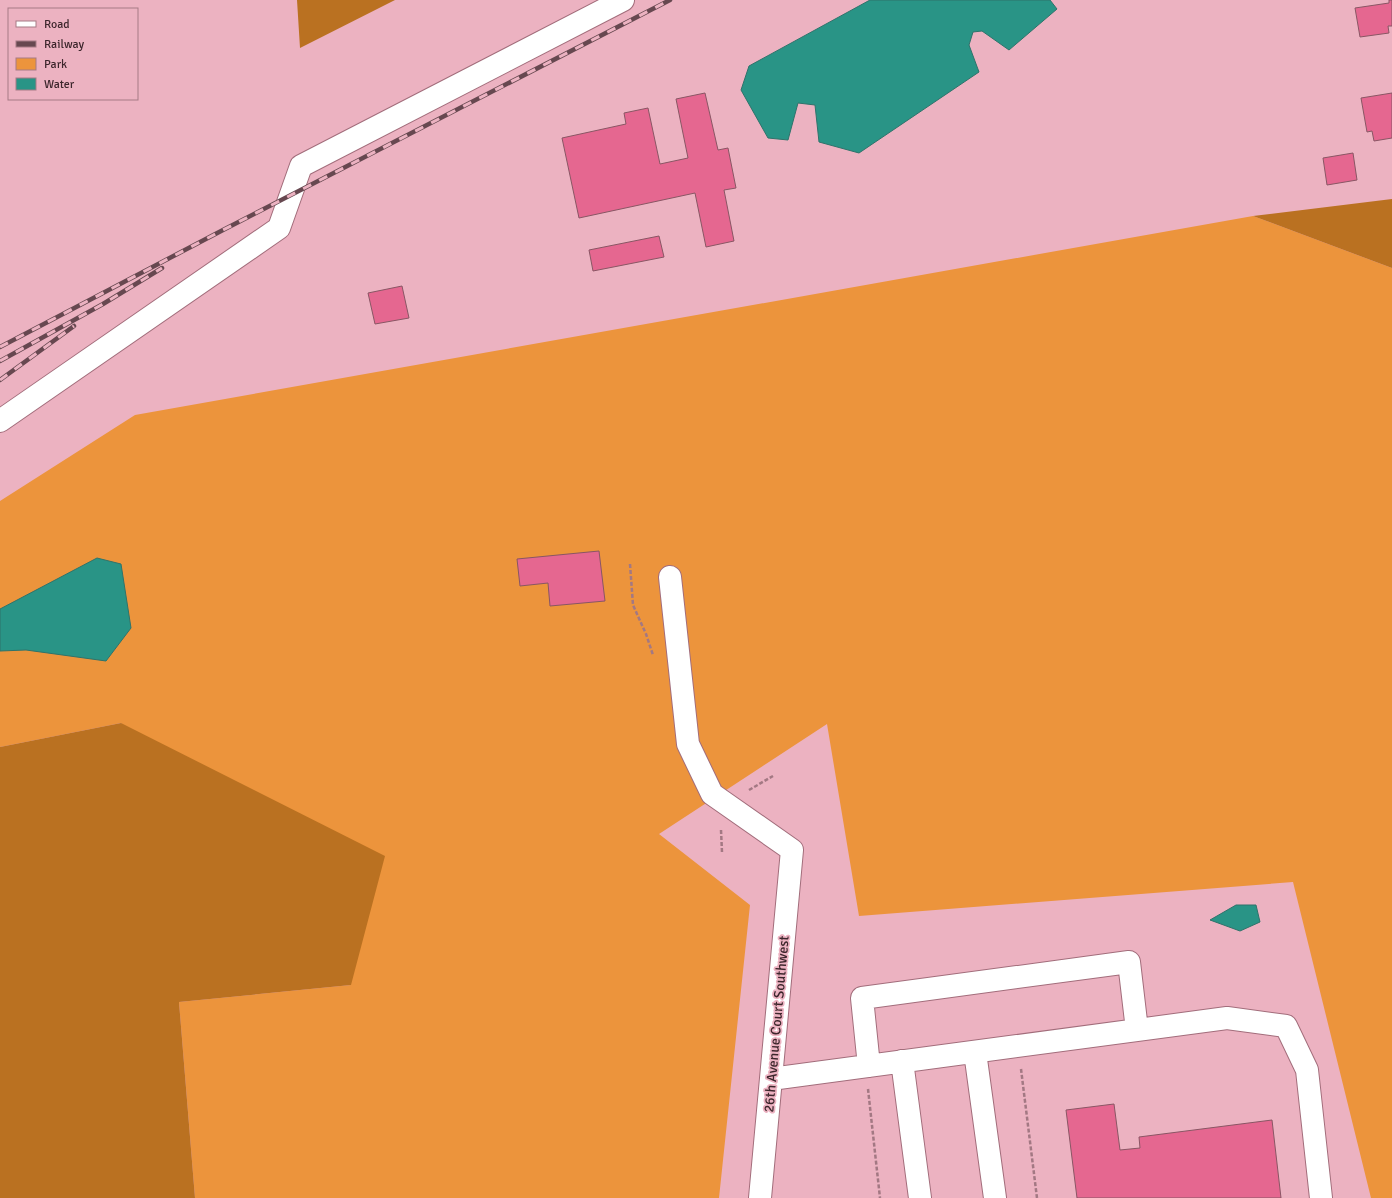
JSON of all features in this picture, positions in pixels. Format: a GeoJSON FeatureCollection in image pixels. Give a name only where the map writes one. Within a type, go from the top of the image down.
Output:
{"type":"FeatureCollection","features":[{"type":"Feature","properties":{"kind":"street"},"geometry":{"type":"LineString","coordinates":[[0,421],[279,228],[302,166],[623,0]]}},
{"type":"Feature","properties":{"kind":"street","name":"26th Avenue Court Southwest"},"geometry":{"type":"LineString","coordinates":[[670,577],[688,744],[712,794],[792,850],[760,1198]]}},
{"type":"Feature","properties":{"kind":"street"},"geometry":{"type":"LineString","coordinates":[[868,1075],[862,998],[1129,962],[1137,1030]]}},
{"type":"Feature","properties":{"kind":"street"},"geometry":{"type":"LineString","coordinates":[[771,1079],[868,1075],[902,1061],[1227,1018],[1286,1026],[1307,1070],[1321,1198]]}},
{"type":"Feature","properties":{"kind":"street"},"geometry":{"type":"LineString","coordinates":[[975,1052],[995,1198]]}},
{"type":"Feature","properties":{"kind":"street"},"geometry":{"type":"LineString","coordinates":[[902,1061],[920,1198]]}},
{"type":"Feature","properties":{"kind":"path"},"geometry":{"type":"LineString","coordinates":[[1020,1065],[1037,1198]]}},
{"type":"Feature","properties":{"kind":"path"},"geometry":{"type":"LineString","coordinates":[[868,1075],[880,1198]]}},
{"type":"Feature","properties":{"kind":"green space"},"geometry":{"type":"Polygon","coordinates":[[[1253,216],[1392,268],[1392,1198],[1371,1198],[1293,882],[859,916],[827,724],[659,834],[750,905],[719,1198],[195,1198],[179,1002],[351,985],[121,723],[0,747],[0,501],[135,415],[1253,216]]]}},
{"type":"Feature","properties":{"kind":"shaded area"},"geometry":{"type":"Polygon","coordinates":[[[297,0],[395,0],[300,48],[297,0]]]}},
{"type":"Feature","properties":{"kind":"shaded area"},"geometry":{"type":"Polygon","coordinates":[[[1392,199],[1392,268],[1253,216],[1392,199]]]}},
{"type":"Feature","properties":{"kind":"shaded area"},"geometry":{"type":"Polygon","coordinates":[[[121,723],[385,856],[351,985],[179,1002],[195,1198],[0,1198],[0,747],[121,723]]]}},
{"type":"Feature","properties":{"kind":"water"},"geometry":{"type":"Polygon","coordinates":[[[870,0],[1050,0],[1057,9],[1009,50],[982,31],[973,32],[969,45],[979,72],[859,153],[819,142],[815,105],[798,103],[788,140],[768,138],[741,90],[749,66],[870,0]]]}},
{"type":"Feature","properties":{"kind":"water"},"geometry":{"type":"Polygon","coordinates":[[[97,558],[121,564],[131,628],[106,661],[26,650],[0,651],[0,609],[97,558]]]}},
{"type":"Feature","properties":{"kind":"water"},"geometry":{"type":"Polygon","coordinates":[[[1236,905],[1256,905],[1260,922],[1240,931],[1210,920],[1236,905]]]}},
{"type":"Feature","properties":{"kind":"building"},"geometry":{"type":"Polygon","coordinates":[[[1389,0],[1392,0],[1392,26],[1388,26],[1389,33],[1360,37],[1355,8],[1389,3],[1389,0]]]}},
{"type":"Feature","properties":{"kind":"building"},"geometry":{"type":"Polygon","coordinates":[[[705,93],[718,150],[728,148],[736,188],[724,190],[734,241],[706,247],[695,193],[579,218],[562,138],[626,124],[624,113],[648,108],[660,164],[688,158],[676,99],[705,93]]]}},
{"type":"Feature","properties":{"kind":"building"},"geometry":{"type":"Polygon","coordinates":[[[1392,93],[1392,138],[1374,141],[1372,131],[1367,132],[1361,98],[1392,93]]]}},
{"type":"Feature","properties":{"kind":"building"},"geometry":{"type":"Polygon","coordinates":[[[1353,153],[1357,180],[1327,185],[1323,158],[1353,153]]]}},
{"type":"Feature","properties":{"kind":"building"},"geometry":{"type":"Polygon","coordinates":[[[659,236],[664,257],[593,271],[589,250],[659,236]]]}},
{"type":"Feature","properties":{"kind":"building"},"geometry":{"type":"Polygon","coordinates":[[[402,286],[409,318],[375,324],[368,293],[402,286]]]}},
{"type":"Feature","properties":{"kind":"building"},"geometry":{"type":"Polygon","coordinates":[[[599,551],[605,601],[550,606],[548,583],[520,586],[517,559],[599,551]]]}},
{"type":"Feature","properties":{"kind":"building"},"geometry":{"type":"Polygon","coordinates":[[[1114,1104],[1120,1150],[1140,1148],[1139,1137],[1272,1120],[1281,1198],[1077,1198],[1066,1110],[1114,1104]]]}},
{"type":"Feature","properties":{"kind":"railway"},"geometry":{"type":"LineString","coordinates":[[0,347],[223,230],[670,0]]}},
{"type":"Feature","properties":{"kind":"railway"},"geometry":{"type":"LineString","coordinates":[[0,361],[103,304],[162,268]]}},
{"type":"Feature","properties":{"kind":"railway"},"geometry":{"type":"LineString","coordinates":[[0,380],[74,326]]}}]}
